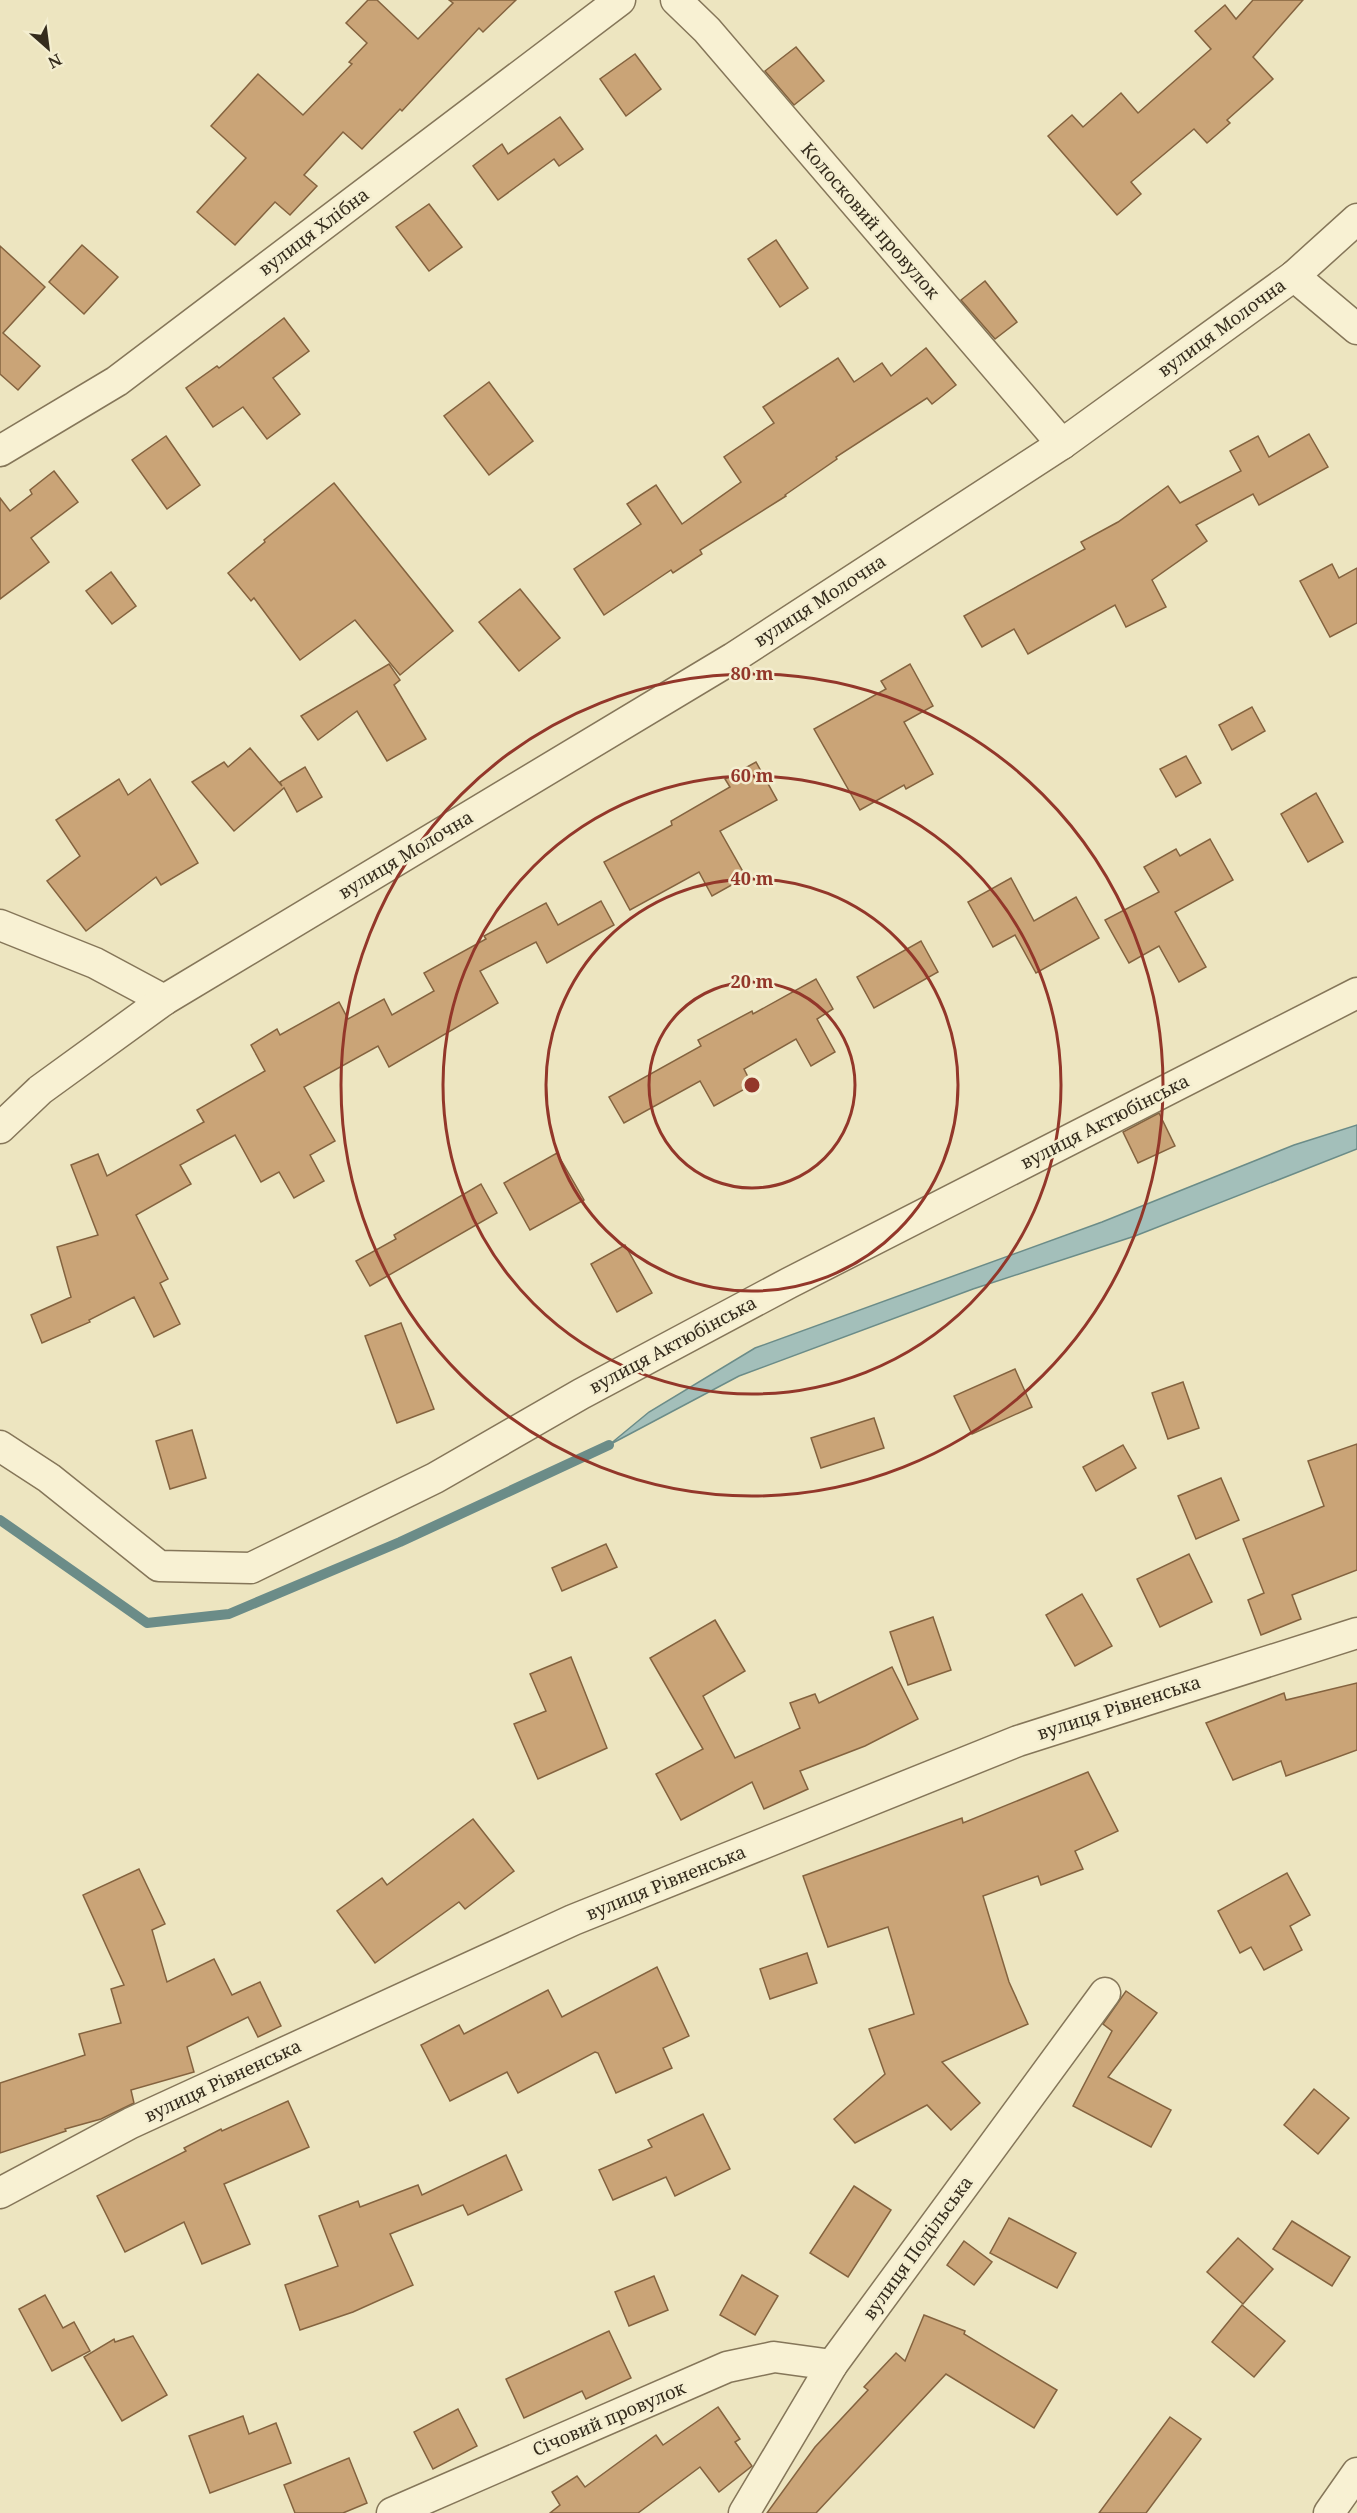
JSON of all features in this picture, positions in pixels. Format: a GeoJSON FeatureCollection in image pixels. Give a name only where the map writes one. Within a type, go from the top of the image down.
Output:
{"type":"FeatureCollection","features":[{"type":"Feature","properties":{"kind":"street","name":"вулиця Хлібна"},"geometry":{"type":"LineString","coordinates":[[0,451],[117,381],[620,0]]}},
{"type":"Feature","properties":{"kind":"street","name":"Колосковий провулок"},"geometry":{"type":"LineString","coordinates":[[676,0],[707,30],[1062,444]]}},
{"type":"Feature","properties":{"kind":"street","name":"вулиця Молочна"},"geometry":{"type":"LineString","coordinates":[[0,1128],[40,1090],[164,1000],[733,658],[1062,444],[1294,276],[1357,219]]}},
{"type":"Feature","properties":{"kind":"street"},"geometry":{"type":"LineString","coordinates":[[1294,276],[1357,329]]}},
{"type":"Feature","properties":{"kind":"street"},"geometry":{"type":"LineString","coordinates":[[0,926],[95,963],[164,1000]]}},
{"type":"Feature","properties":{"kind":"street","name":"вулиця Актюбінська"},"geometry":{"type":"LineString","coordinates":[[0,1446],[49,1478],[159,1566],[251,1568],[435,1478],[581,1394],[789,1283],[1357,993]]}},
{"type":"Feature","properties":{"kind":"street","name":"вулиця Рівненська"},"geometry":{"type":"LineString","coordinates":[[0,2193],[131,2123],[573,1920],[1018,1741],[1357,1633]]}},
{"type":"Feature","properties":{"kind":"street","name":"вулиця Подільська"},"geometry":{"type":"LineString","coordinates":[[744,2513],[832,2365],[1106,1993]]}},
{"type":"Feature","properties":{"kind":"street","name":"Січовий провулок"},"geometry":{"type":"LineString","coordinates":[[392,2513],[727,2367],[774,2357],[832,2365]]}},
{"type":"Feature","properties":{"kind":"street"},"geometry":{"type":"LineString","coordinates":[[1329,2513],[1357,2473]]}},
{"type":"Feature","properties":{"kind":"water"},"geometry":{"type":"Polygon","coordinates":[[[1357,1125],[1357,1149],[1135,1236],[973,1289],[739,1376],[609,1445],[649,1412],[755,1348],[1102,1222],[1294,1145],[1357,1125]]]}},
{"type":"Feature","properties":{"kind":"building"},"geometry":{"type":"Polygon","coordinates":[[[368,0],[377,0],[418,39],[453,3],[449,0],[516,0],[483,32],[479,28],[402,111],[400,109],[362,149],[343,132],[304,175],[317,186],[290,215],[275,202],[235,245],[197,212],[246,158],[211,126],[258,74],[303,115],[352,64],[349,62],[367,43],[346,23],[368,0]]]}},
{"type":"Feature","properties":{"kind":"building"},"geometry":{"type":"Polygon","coordinates":[[[1253,0],[1303,0],[1253,57],[1273,79],[1227,120],[1230,123],[1207,143],[1194,129],[1131,182],[1141,194],[1117,215],[1048,136],[1072,115],[1083,127],[1121,93],[1138,113],[1211,49],[1195,31],[1225,5],[1236,19],[1253,0]]]}},
{"type":"Feature","properties":{"kind":"building"},"geometry":{"type":"Polygon","coordinates":[[[796,47],[824,81],[794,105],[765,71],[796,47]]]}},
{"type":"Feature","properties":{"kind":"building"},"geometry":{"type":"Polygon","coordinates":[[[635,54],[661,89],[626,116],[600,79],[635,54]]]}},
{"type":"Feature","properties":{"kind":"building"},"geometry":{"type":"Polygon","coordinates":[[[560,117],[583,149],[559,166],[554,159],[498,200],[473,166],[502,144],[508,154],[560,117]]]}},
{"type":"Feature","properties":{"kind":"building"},"geometry":{"type":"Polygon","coordinates":[[[429,204],[462,247],[429,271],[396,227],[429,204]]]}},
{"type":"Feature","properties":{"kind":"building"},"geometry":{"type":"Polygon","coordinates":[[[776,240],[808,288],[780,307],[748,259],[776,240]]]}},
{"type":"Feature","properties":{"kind":"building"},"geometry":{"type":"Polygon","coordinates":[[[82,245],[118,277],[84,314],[49,282],[82,245]]]}},
{"type":"Feature","properties":{"kind":"building"},"geometry":{"type":"Polygon","coordinates":[[[0,246],[45,287],[3,333],[40,366],[18,390],[0,374],[0,246]]]}},
{"type":"Feature","properties":{"kind":"building"},"geometry":{"type":"Polygon","coordinates":[[[985,281],[1017,322],[995,339],[961,300],[985,281]]]}},
{"type":"Feature","properties":{"kind":"building"},"geometry":{"type":"Polygon","coordinates":[[[284,318],[309,351],[273,378],[300,414],[267,439],[243,407],[213,427],[186,388],[217,366],[219,368],[284,318]]]}},
{"type":"Feature","properties":{"kind":"building"},"geometry":{"type":"Polygon","coordinates":[[[926,348],[956,385],[932,404],[927,398],[836,457],[837,459],[786,496],[700,550],[702,554],[673,573],[671,570],[604,615],[574,569],[641,524],[627,504],[656,485],[682,524],[741,482],[724,457],[774,423],[763,407],[838,358],[854,382],[882,363],[891,376],[926,348]]]}},
{"type":"Feature","properties":{"kind":"building"},"geometry":{"type":"Polygon","coordinates":[[[489,382],[533,441],[489,475],[444,416],[489,382]]]}},
{"type":"Feature","properties":{"kind":"building"},"geometry":{"type":"Polygon","coordinates":[[[1309,434],[1328,467],[1259,505],[1253,494],[1196,525],[1207,541],[1152,580],[1166,607],[1126,627],[1115,605],[1028,654],[1014,629],[982,647],[964,616],[1085,549],[1081,542],[1118,522],[1168,486],[1180,503],[1241,471],[1230,451],[1258,436],[1269,457],[1309,434]]]}},
{"type":"Feature","properties":{"kind":"building"},"geometry":{"type":"Polygon","coordinates":[[[166,436],[200,485],[167,509],[132,460],[166,436]]]}},
{"type":"Feature","properties":{"kind":"building"},"geometry":{"type":"Polygon","coordinates":[[[54,471],[78,502],[31,538],[49,562],[0,599],[0,498],[10,511],[32,494],[30,490],[54,471]]]}},
{"type":"Feature","properties":{"kind":"building"},"geometry":{"type":"Polygon","coordinates":[[[334,483],[453,631],[400,675],[355,620],[300,660],[254,598],[251,601],[228,573],[265,542],[264,540],[334,483]]]}},
{"type":"Feature","properties":{"kind":"building"},"geometry":{"type":"Polygon","coordinates":[[[1332,564],[1339,578],[1357,568],[1357,623],[1330,637],[1300,581],[1332,564]]]}},
{"type":"Feature","properties":{"kind":"building"},"geometry":{"type":"Polygon","coordinates":[[[111,572],[136,606],[112,624],[86,591],[111,572]]]}},
{"type":"Feature","properties":{"kind":"building"},"geometry":{"type":"Polygon","coordinates":[[[520,589],[560,638],[519,671],[479,622],[520,589]]]}},
{"type":"Feature","properties":{"kind":"building"},"geometry":{"type":"Polygon","coordinates":[[[389,664],[400,680],[394,685],[426,739],[387,761],[357,711],[318,740],[301,716],[389,664]]]}},
{"type":"Feature","properties":{"kind":"building"},"geometry":{"type":"Polygon","coordinates":[[[910,664],[933,706],[904,722],[933,774],[906,789],[904,785],[860,810],[814,729],[886,689],[881,681],[910,664]]]}},
{"type":"Feature","properties":{"kind":"building"},"geometry":{"type":"Polygon","coordinates":[[[1252,707],[1265,731],[1232,750],[1219,725],[1252,707]]]}},
{"type":"Feature","properties":{"kind":"building"},"geometry":{"type":"Polygon","coordinates":[[[250,748],[282,786],[280,782],[305,767],[322,797],[297,812],[284,788],[234,831],[192,782],[224,762],[228,767],[250,748]]]}},
{"type":"Feature","properties":{"kind":"building"},"geometry":{"type":"Polygon","coordinates":[[[1186,756],[1201,783],[1176,797],[1160,769],[1186,756]]]}},
{"type":"Feature","properties":{"kind":"building"},"geometry":{"type":"Polygon","coordinates":[[[756,762],[777,800],[720,831],[746,877],[712,896],[699,872],[630,910],[604,862],[672,825],[671,821],[730,787],[725,779],[756,762]]]}},
{"type":"Feature","properties":{"kind":"building"},"geometry":{"type":"Polygon","coordinates":[[[119,779],[128,795],[150,779],[198,863],[161,885],[156,877],[86,931],[47,881],[80,856],[56,820],[119,779]]]}},
{"type":"Feature","properties":{"kind":"building"},"geometry":{"type":"Polygon","coordinates":[[[1316,793],[1343,842],[1308,862],[1281,814],[1316,793]]]}},
{"type":"Feature","properties":{"kind":"building"},"geometry":{"type":"Polygon","coordinates":[[[1210,839],[1233,880],[1175,912],[1206,967],[1179,982],[1159,946],[1129,963],[1105,920],[1159,892],[1144,867],[1176,849],[1180,856],[1210,839]]]}},
{"type":"Feature","properties":{"kind":"building"},"geometry":{"type":"Polygon","coordinates":[[[1011,878],[1034,921],[1076,897],[1099,938],[1036,973],[1015,935],[993,947],[968,902],[1011,878]]]}},
{"type":"Feature","properties":{"kind":"building"},"geometry":{"type":"Polygon","coordinates":[[[601,901],[614,925],[547,963],[536,942],[480,971],[498,1003],[389,1067],[378,1046],[304,1087],[335,1141],[310,1155],[324,1181],[294,1198],[279,1172],[261,1182],[235,1135],[180,1165],[191,1184],[136,1215],[168,1279],[160,1283],[180,1324],[154,1337],[134,1297],[89,1320],[90,1322],[42,1343],[31,1315],[71,1297],[57,1247],[98,1235],[71,1165],[98,1154],[107,1176],[204,1122],[197,1110],[265,1071],[251,1045],[277,1029],[280,1035],[339,1002],[348,1019],[384,999],[392,1015],[434,991],[424,973],[486,939],[484,936],[546,903],[558,925],[601,901]]]}},
{"type":"Feature","properties":{"kind":"building"},"geometry":{"type":"Polygon","coordinates":[[[921,941],[938,972],[874,1008],[857,977],[921,941]]]}},
{"type":"Feature","properties":{"kind":"building"},"geometry":{"type":"Polygon","coordinates":[[[816,979],[833,1009],[817,1019],[835,1052],[811,1066],[796,1039],[744,1069],[752,1085],[714,1106],[700,1081],[624,1123],[609,1097],[701,1046],[698,1040],[752,1011],[753,1014],[816,979]]]}},
{"type":"Feature","properties":{"kind":"building"},"geometry":{"type":"Polygon","coordinates":[[[1159,1113],[1175,1146],[1138,1163],[1123,1132],[1159,1113]]]}},
{"type":"Feature","properties":{"kind":"building"},"geometry":{"type":"Polygon","coordinates":[[[557,1153],[584,1200],[530,1230],[504,1183],[557,1153]]]}},
{"type":"Feature","properties":{"kind":"building"},"geometry":{"type":"Polygon","coordinates":[[[481,1184],[497,1213],[370,1286],[356,1261],[396,1239],[394,1235],[481,1184]]]}},
{"type":"Feature","properties":{"kind":"building"},"geometry":{"type":"Polygon","coordinates":[[[625,1245],[652,1293],[617,1312],[591,1264],[625,1245]]]}},
{"type":"Feature","properties":{"kind":"building"},"geometry":{"type":"Polygon","coordinates":[[[401,1323],[434,1409],[397,1423],[365,1336],[401,1323]]]}},
{"type":"Feature","properties":{"kind":"building"},"geometry":{"type":"Polygon","coordinates":[[[1015,1369],[1032,1407],[972,1434],[954,1396],[1015,1369]]]}},
{"type":"Feature","properties":{"kind":"building"},"geometry":{"type":"Polygon","coordinates":[[[1183,1382],[1199,1428],[1168,1439],[1152,1393],[1183,1382]]]}},
{"type":"Feature","properties":{"kind":"building"},"geometry":{"type":"Polygon","coordinates":[[[874,1418],[884,1448],[821,1468],[811,1438],[874,1418]]]}},
{"type":"Feature","properties":{"kind":"building"},"geometry":{"type":"Polygon","coordinates":[[[192,1430],[206,1478],[170,1489],[156,1441],[192,1430]]]}},
{"type":"Feature","properties":{"kind":"building"},"geometry":{"type":"Polygon","coordinates":[[[1357,1444],[1357,1570],[1292,1595],[1301,1619],[1261,1635],[1248,1600],[1264,1593],[1243,1539],[1324,1506],[1308,1461],[1357,1444]]]}},
{"type":"Feature","properties":{"kind":"building"},"geometry":{"type":"Polygon","coordinates":[[[1123,1445],[1136,1468],[1096,1491],[1083,1467],[1123,1445]]]}},
{"type":"Feature","properties":{"kind":"building"},"geometry":{"type":"Polygon","coordinates":[[[1221,1478],[1239,1520],[1196,1539],[1178,1496],[1221,1478]]]}},
{"type":"Feature","properties":{"kind":"building"},"geometry":{"type":"Polygon","coordinates":[[[606,1544],[617,1567],[562,1591],[552,1568],[606,1544]]]}},
{"type":"Feature","properties":{"kind":"building"},"geometry":{"type":"Polygon","coordinates":[[[1189,1554],[1212,1602],[1160,1627],[1137,1579],[1189,1554]]]}},
{"type":"Feature","properties":{"kind":"building"},"geometry":{"type":"Polygon","coordinates":[[[1082,1594],[1112,1646],[1075,1666],[1046,1615],[1082,1594]]]}},
{"type":"Feature","properties":{"kind":"building"},"geometry":{"type":"Polygon","coordinates":[[[933,1617],[951,1670],[908,1685],[890,1632],[933,1617]]]}},
{"type":"Feature","properties":{"kind":"building"},"geometry":{"type":"Polygon","coordinates":[[[715,1620],[745,1671],[703,1696],[735,1758],[800,1728],[790,1703],[815,1694],[819,1703],[892,1667],[918,1719],[865,1746],[800,1771],[808,1789],[764,1809],[752,1782],[681,1820],[656,1774],[703,1749],[650,1658],[715,1620]]]}},
{"type":"Feature","properties":{"kind":"building"},"geometry":{"type":"Polygon","coordinates":[[[571,1657],[607,1748],[538,1779],[514,1724],[546,1711],[530,1674],[571,1657]]]}},
{"type":"Feature","properties":{"kind":"building"},"geometry":{"type":"Polygon","coordinates":[[[1357,1683],[1357,1750],[1286,1776],[1281,1761],[1233,1780],[1206,1723],[1284,1693],[1286,1700],[1357,1683]]]}},
{"type":"Feature","properties":{"kind":"building"},"geometry":{"type":"Polygon","coordinates":[[[1088,1772],[1118,1831],[1075,1851],[1083,1869],[1041,1885],[1038,1876],[983,1896],[1009,1982],[1028,2024],[942,2062],[980,2103],[951,2130],[927,2105],[855,2143],[834,2119],[885,2074],[869,2029],[914,2014],[888,1927],[828,1947],[803,1876],[962,1818],[963,1823],[1088,1772]]]}},
{"type":"Feature","properties":{"kind":"building"},"geometry":{"type":"Polygon","coordinates":[[[473,1819],[514,1871],[465,1909],[459,1902],[375,1963],[337,1911],[382,1878],[387,1885],[473,1819]]]}},
{"type":"Feature","properties":{"kind":"building"},"geometry":{"type":"Polygon","coordinates":[[[139,1869],[165,1924],[152,1930],[167,1982],[214,1959],[232,1995],[260,1982],[281,2026],[258,2037],[248,2017],[187,2047],[194,2072],[131,2090],[134,2103],[101,2119],[65,2129],[66,2131],[0,2153],[0,2083],[85,2055],[79,2034],[121,2023],[111,1989],[124,1985],[83,1895],[139,1869]]]}},
{"type":"Feature","properties":{"kind":"building"},"geometry":{"type":"Polygon","coordinates":[[[1287,1873],[1310,1915],[1290,1926],[1302,1950],[1264,1970],[1251,1947],[1240,1953],[1218,1911],[1287,1873]]]}},
{"type":"Feature","properties":{"kind":"building"},"geometry":{"type":"Polygon","coordinates":[[[807,1953],[817,1983],[770,1999],[760,1969],[807,1953]]]}},
{"type":"Feature","properties":{"kind":"building"},"geometry":{"type":"Polygon","coordinates":[[[657,1967],[689,2036],[663,2048],[672,2068],[616,2093],[598,2053],[595,2052],[518,2093],[507,2072],[450,2101],[421,2045],[459,2025],[464,2034],[548,1990],[562,2017],[657,1967]]]}},
{"type":"Feature","properties":{"kind":"building"},"geometry":{"type":"Polygon","coordinates":[[[1126,1991],[1157,2013],[1108,2077],[1171,2110],[1151,2147],[1073,2106],[1112,2031],[1103,2024],[1126,1991]]]}},
{"type":"Feature","properties":{"kind":"building"},"geometry":{"type":"Polygon","coordinates":[[[1314,2089],[1349,2118],[1318,2154],[1284,2125],[1314,2089]]]}},
{"type":"Feature","properties":{"kind":"building"},"geometry":{"type":"Polygon","coordinates":[[[288,2101],[309,2147],[224,2184],[250,2244],[202,2264],[184,2222],[125,2252],[97,2196],[186,2151],[184,2148],[221,2129],[222,2131],[288,2101]]]}},
{"type":"Feature","properties":{"kind":"building"},"geometry":{"type":"Polygon","coordinates":[[[703,2114],[730,2169],[675,2196],[666,2177],[613,2200],[599,2170],[652,2147],[648,2140],[703,2114]]]}},
{"type":"Feature","properties":{"kind":"building"},"geometry":{"type":"Polygon","coordinates":[[[506,2155],[522,2190],[468,2215],[463,2205],[390,2234],[413,2285],[353,2312],[300,2330],[285,2285],[338,2266],[319,2216],[358,2201],[360,2207],[418,2185],[422,2195],[506,2155]]]}},
{"type":"Feature","properties":{"kind":"building"},"geometry":{"type":"Polygon","coordinates":[[[854,2186],[891,2210],[848,2277],[810,2253],[854,2186]]]}},
{"type":"Feature","properties":{"kind":"building"},"geometry":{"type":"Polygon","coordinates":[[[1009,2218],[1076,2253],[1057,2288],[990,2253],[1009,2218]]]}},
{"type":"Feature","properties":{"kind":"building"},"geometry":{"type":"Polygon","coordinates":[[[1292,2221],[1350,2257],[1332,2286],[1273,2249],[1292,2221]]]}},
{"type":"Feature","properties":{"kind":"building"},"geometry":{"type":"Polygon","coordinates":[[[1238,2238],[1273,2269],[1243,2304],[1207,2272],[1238,2238]]]}},
{"type":"Feature","properties":{"kind":"building"},"geometry":{"type":"Polygon","coordinates":[[[964,2241],[992,2262],[974,2285],[947,2265],[964,2241]]]}},
{"type":"Feature","properties":{"kind":"building"},"geometry":{"type":"Polygon","coordinates":[[[742,2275],[778,2296],[755,2335],[720,2315],[742,2275]]]}},
{"type":"Feature","properties":{"kind":"building"},"geometry":{"type":"Polygon","coordinates":[[[654,2276],[668,2310],[629,2326],[615,2292],[654,2276]]]}},
{"type":"Feature","properties":{"kind":"building"},"geometry":{"type":"Polygon","coordinates":[[[45,2295],[63,2328],[74,2322],[90,2351],[52,2371],[19,2309],[45,2295]]]}},
{"type":"Feature","properties":{"kind":"building"},"geometry":{"type":"Polygon","coordinates":[[[1242,2305],[1285,2341],[1254,2377],[1212,2342],[1242,2305]]]}},
{"type":"Feature","properties":{"kind":"building"},"geometry":{"type":"Polygon","coordinates":[[[924,2315],[965,2331],[964,2334],[1057,2390],[1034,2428],[946,2374],[816,2513],[767,2513],[815,2447],[868,2390],[864,2387],[896,2353],[905,2361],[924,2315]]]}},
{"type":"Feature","properties":{"kind":"building"},"geometry":{"type":"Polygon","coordinates":[[[609,2331],[631,2378],[586,2399],[582,2391],[524,2418],[506,2379],[609,2331]]]}},
{"type":"Feature","properties":{"kind":"building"},"geometry":{"type":"Polygon","coordinates":[[[133,2336],[167,2395],[122,2421],[84,2357],[114,2339],[115,2342],[133,2336]]]}},
{"type":"Feature","properties":{"kind":"building"},"geometry":{"type":"Polygon","coordinates":[[[718,2407],[740,2439],[735,2442],[752,2466],[719,2492],[700,2467],[638,2513],[550,2513],[560,2505],[552,2492],[577,2476],[585,2487],[656,2435],[663,2445],[718,2407]]]}},
{"type":"Feature","properties":{"kind":"building"},"geometry":{"type":"Polygon","coordinates":[[[458,2409],[477,2446],[433,2469],[414,2432],[458,2409]]]}},
{"type":"Feature","properties":{"kind":"building"},"geometry":{"type":"Polygon","coordinates":[[[243,2416],[249,2434],[276,2423],[291,2463],[210,2493],[189,2436],[243,2416]]]}},
{"type":"Feature","properties":{"kind":"building"},"geometry":{"type":"Polygon","coordinates":[[[1170,2417],[1201,2439],[1146,2513],[1099,2513],[1170,2417]]]}},
{"type":"Feature","properties":{"kind":"building"},"geometry":{"type":"Polygon","coordinates":[[[349,2458],[367,2503],[343,2513],[295,2513],[284,2485],[349,2458]]]}},
{"type":"Feature","properties":{"kind":"waterway"},"geometry":{"type":"LineString","coordinates":[[0,1520],[147,1623],[229,1614],[400,1542],[609,1445]]}}]}
